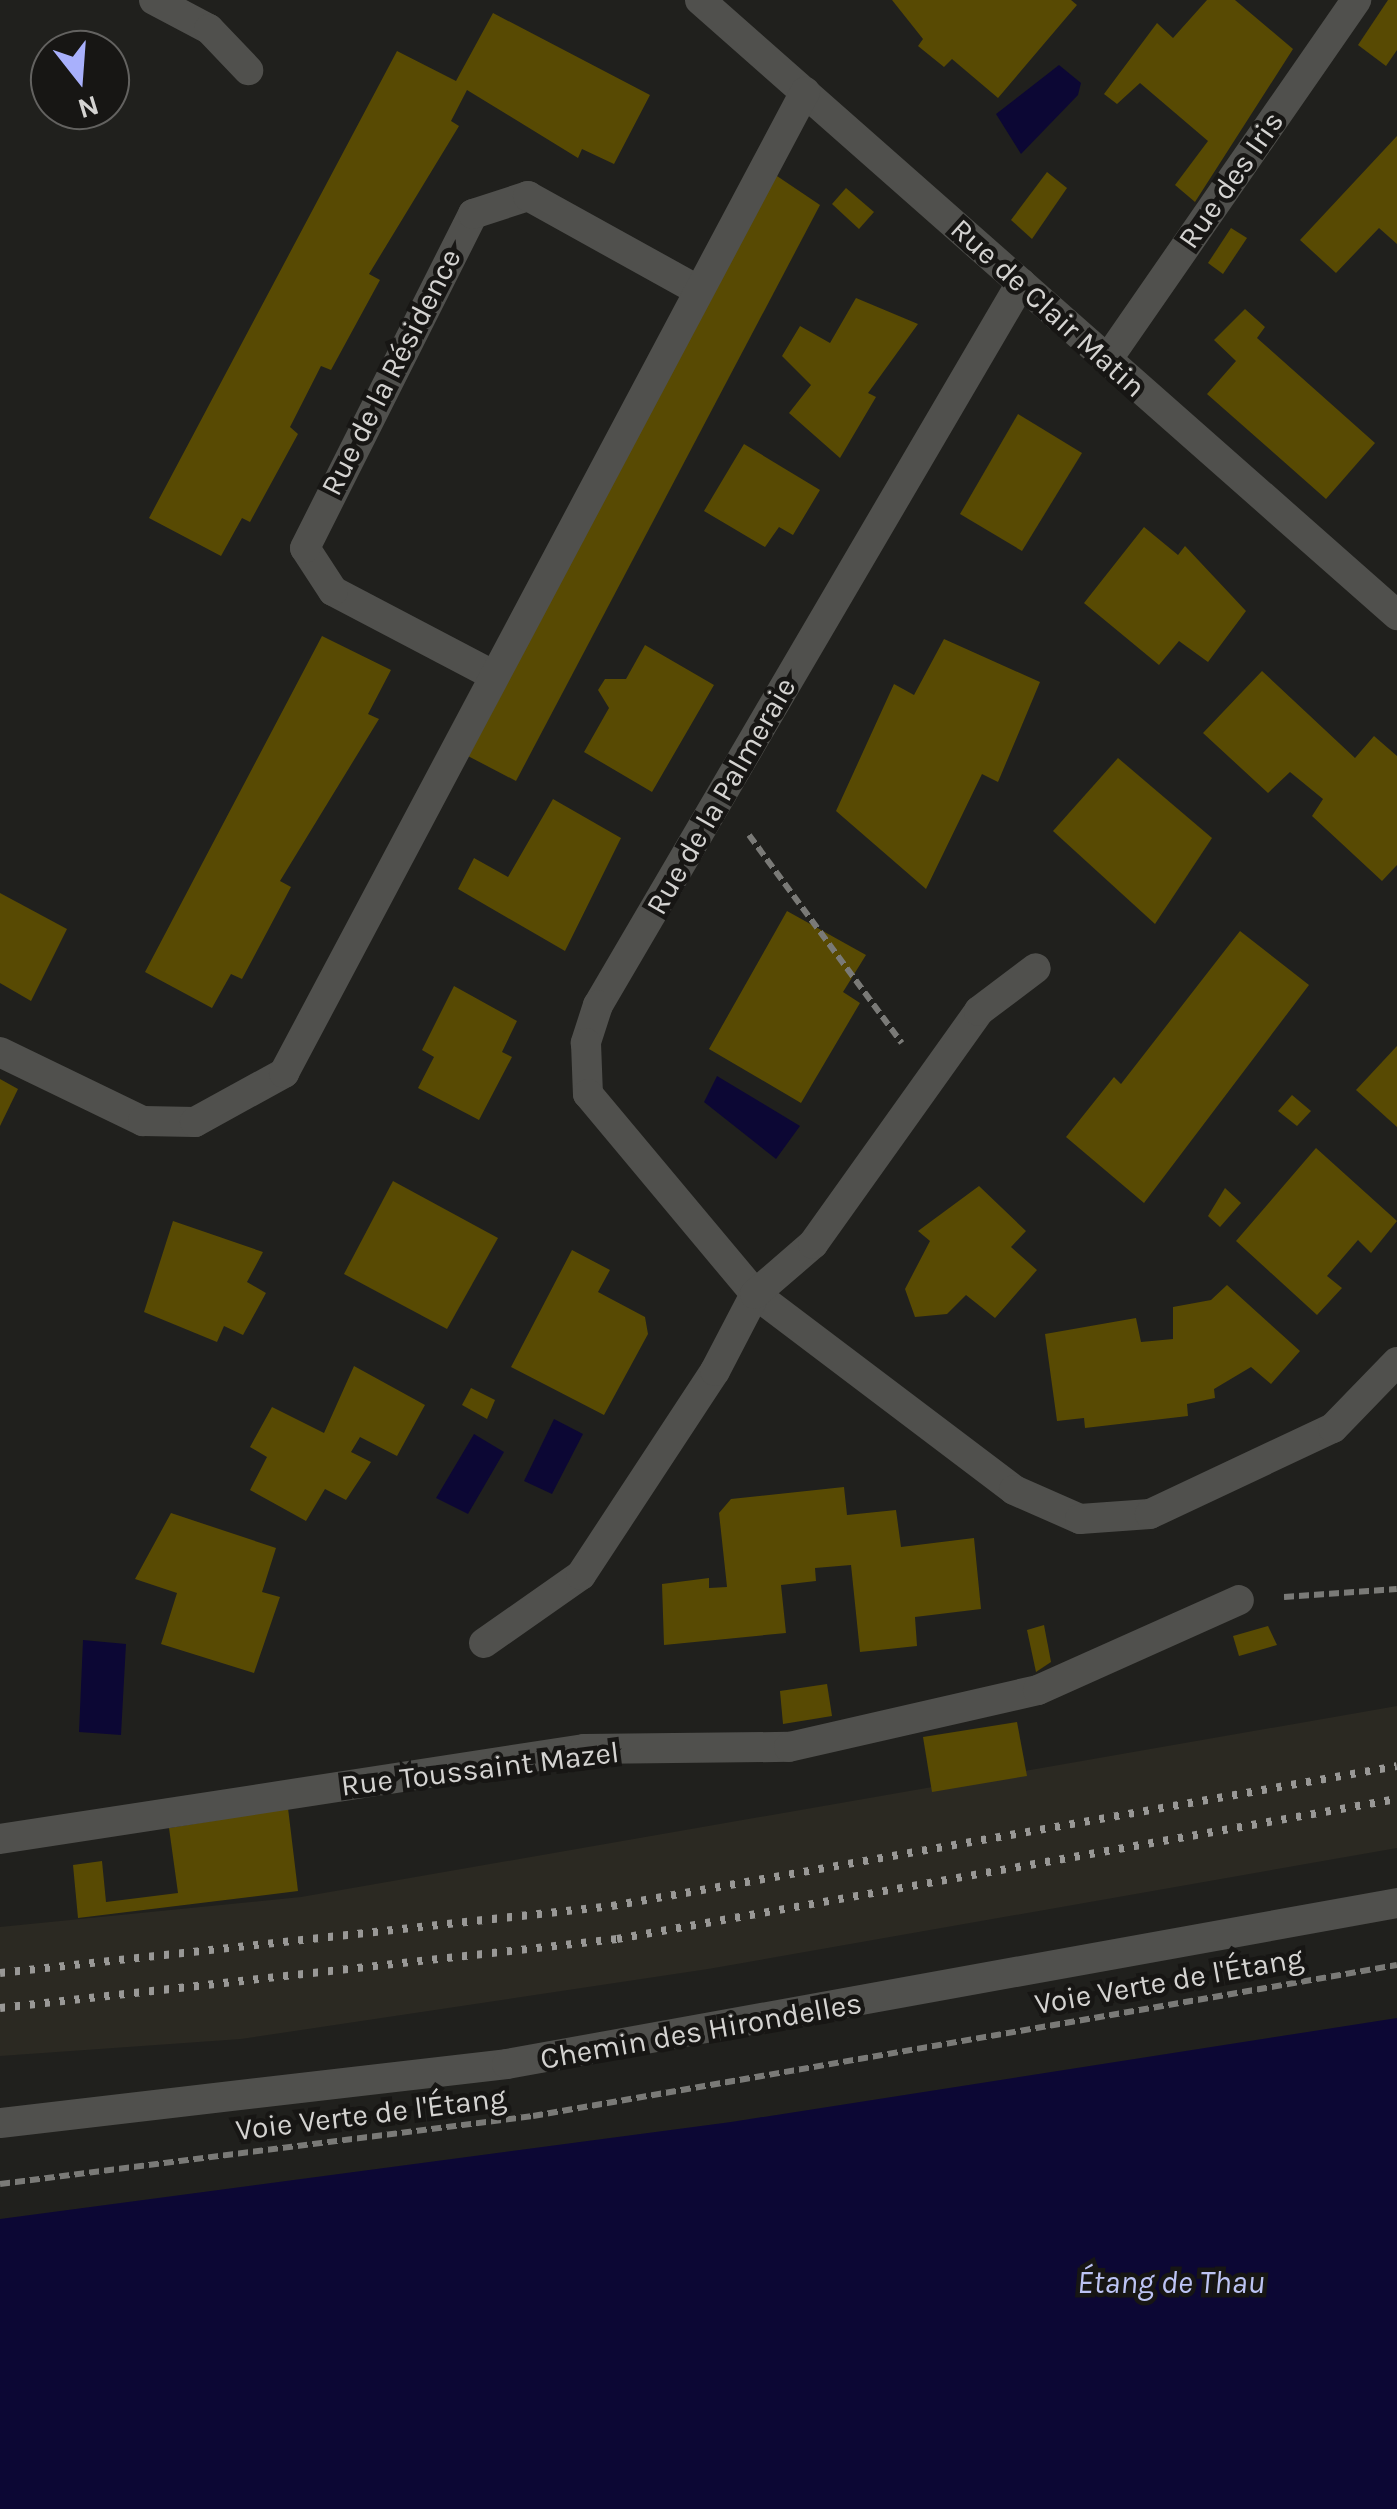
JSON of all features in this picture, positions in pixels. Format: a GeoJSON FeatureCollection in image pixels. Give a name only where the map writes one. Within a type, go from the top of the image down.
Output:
{"type":"FeatureCollection","features":[{"type":"Feature","properties":{"kind":"street"},"geometry":{"type":"LineString","coordinates":[[154,0],[209,28],[248,70]]}},
{"type":"Feature","properties":{"kind":"street","name":"Rue de Clair Matin"},"geometry":{"type":"LineString","coordinates":[[700,0],[1397,615]]}},
{"type":"Feature","properties":{"kind":"street","name":"Rue des Iris"},"geometry":{"type":"LineString","coordinates":[[1107,360],[1356,0]]}},
{"type":"Feature","properties":{"kind":"street"},"geometry":{"type":"LineString","coordinates":[[0,1052],[143,1122],[195,1122],[284,1073],[694,288],[805,92]]}},
{"type":"Feature","properties":{"kind":"street","name":"Rue de la Résidence"},"geometry":{"type":"LineString","coordinates":[[491,674],[333,591],[305,548],[473,214],[528,196],[694,288]]}},
{"type":"Feature","properties":{"kind":"street","name":"Rue de la Palmeraie"},"geometry":{"type":"LineString","coordinates":[[1021,283],[598,1005],[586,1044],[588,1094],[754,1294],[1014,1490],[1080,1519],[1150,1514],[1332,1428],[1397,1362]]}},
{"type":"Feature","properties":{"kind":"street"},"geometry":{"type":"LineString","coordinates":[[484,1642],[581,1575],[716,1371],[754,1294],[812,1244],[926,1076],[979,1012],[1036,968]]}},
{"type":"Feature","properties":{"kind":"street","name":"Rue Toussaint Mazel"},"geometry":{"type":"LineString","coordinates":[[0,1839],[584,1749],[789,1748],[1038,1690],[1238,1600]]}},
{"type":"Feature","properties":{"kind":"street","name":"Chemin des Hirondelles"},"geometry":{"type":"LineString","coordinates":[[0,2123],[507,2064],[1397,1902]]}},
{"type":"Feature","properties":{"kind":"path"},"geometry":{"type":"LineString","coordinates":[[720,797],[926,1076]]}},
{"type":"Feature","properties":{"kind":"path"},"geometry":{"type":"LineString","coordinates":[[1238,1600],[1397,1589]]}},
{"type":"Feature","properties":{"kind":"path","name":"Voie Verte de l'Étang"},"geometry":{"type":"LineString","coordinates":[[0,2184],[533,2116],[1397,1965]]}},
{"type":"Feature","properties":{"kind":"shaded area"},"geometry":{"type":"Polygon","coordinates":[[[1397,1706],[1397,1848],[708,1969],[241,2039],[0,2056],[0,1927],[301,1897],[1397,1706]]]}},
{"type":"Feature","properties":{"kind":"water"},"geometry":{"type":"Polygon","coordinates":[[[1059,65],[1081,83],[1078,95],[1021,154],[996,114],[1059,65]]]}},
{"type":"Feature","properties":{"kind":"water"},"geometry":{"type":"Polygon","coordinates":[[[717,1076],[800,1126],[776,1159],[704,1102],[717,1076]]]}},
{"type":"Feature","properties":{"kind":"water"},"geometry":{"type":"Polygon","coordinates":[[[554,1419],[583,1434],[552,1494],[524,1481],[554,1419]]]}},
{"type":"Feature","properties":{"kind":"water"},"geometry":{"type":"Polygon","coordinates":[[[474,1434],[504,1452],[468,1514],[436,1498],[474,1434]]]}},
{"type":"Feature","properties":{"kind":"water"},"geometry":{"type":"Polygon","coordinates":[[[83,1640],[126,1644],[121,1735],[79,1732],[83,1640]]]}},
{"type":"Feature","properties":{"kind":"water","name":"Étang de Thau"},"geometry":{"type":"Polygon","coordinates":[[[1397,2018],[1397,2509],[0,2509],[0,2219],[731,2122],[1397,2018]]]}},
{"type":"Feature","properties":{"kind":"building"},"geometry":{"type":"Polygon","coordinates":[[[892,0],[1071,0],[1077,5],[998,98],[952,59],[944,67],[918,46],[923,39],[892,0]]]}},
{"type":"Feature","properties":{"kind":"building"},"geometry":{"type":"Polygon","coordinates":[[[1207,0],[1235,0],[1293,49],[1195,202],[1175,185],[1208,141],[1140,83],[1117,104],[1104,94],[1157,23],[1173,38],[1207,0]]]}},
{"type":"Feature","properties":{"kind":"building"},"geometry":{"type":"Polygon","coordinates":[[[1388,0],[1397,0],[1397,50],[1386,66],[1358,45],[1388,0]]]}},
{"type":"Feature","properties":{"kind":"building"},"geometry":{"type":"Polygon","coordinates":[[[493,13],[650,95],[614,164],[582,149],[578,158],[467,90],[451,121],[459,126],[369,274],[380,280],[331,370],[321,366],[290,427],[298,434],[250,522],[242,518],[221,556],[149,518],[397,51],[456,81],[493,13]]]}},
{"type":"Feature","properties":{"kind":"building"},"geometry":{"type":"Polygon","coordinates":[[[1397,136],[1397,244],[1379,228],[1336,273],[1300,240],[1397,136]]]}},
{"type":"Feature","properties":{"kind":"building"},"geometry":{"type":"Polygon","coordinates":[[[1047,172],[1067,188],[1032,239],[1011,220],[1047,172]]]}},
{"type":"Feature","properties":{"kind":"building"},"geometry":{"type":"Polygon","coordinates":[[[774,174],[820,205],[516,781],[466,755],[774,174]]]}},
{"type":"Feature","properties":{"kind":"building"},"geometry":{"type":"Polygon","coordinates":[[[846,188],[874,212],[859,229],[832,204],[846,188]]]}},
{"type":"Feature","properties":{"kind":"building"},"geometry":{"type":"Polygon","coordinates":[[[1231,228],[1247,238],[1223,274],[1208,263],[1231,228]]]}},
{"type":"Feature","properties":{"kind":"building"},"geometry":{"type":"Polygon","coordinates":[[[856,298],[918,324],[868,393],[876,397],[840,458],[789,413],[811,385],[782,356],[800,326],[830,343],[856,298]]]}},
{"type":"Feature","properties":{"kind":"building"},"geometry":{"type":"Polygon","coordinates":[[[1245,309],[1265,327],[1257,338],[1375,443],[1326,499],[1207,394],[1236,361],[1214,340],[1245,309]]]}},
{"type":"Feature","properties":{"kind":"building"},"geometry":{"type":"Polygon","coordinates":[[[1018,414],[1082,453],[1022,551],[960,514],[1018,414]]]}},
{"type":"Feature","properties":{"kind":"building"},"geometry":{"type":"Polygon","coordinates":[[[744,444],[820,490],[793,535],[779,527],[765,547],[704,511],[744,444]]]}},
{"type":"Feature","properties":{"kind":"building"},"geometry":{"type":"Polygon","coordinates":[[[1144,527],[1178,555],[1185,546],[1246,611],[1208,662],[1179,641],[1159,665],[1084,603],[1144,527]]]}},
{"type":"Feature","properties":{"kind":"building"},"geometry":{"type":"Polygon","coordinates":[[[322,636],[391,670],[368,714],[379,719],[280,881],[291,887],[242,979],[231,974],[212,1008],[145,972],[322,636]]]}},
{"type":"Feature","properties":{"kind":"building"},"geometry":{"type":"Polygon","coordinates":[[[944,639],[1040,682],[998,782],[982,774],[926,889],[836,811],[894,684],[914,695],[944,639]]]}},
{"type":"Feature","properties":{"kind":"building"},"geometry":{"type":"Polygon","coordinates":[[[645,645],[714,685],[652,792],[584,752],[609,708],[598,690],[605,679],[626,679],[645,645]]]}},
{"type":"Feature","properties":{"kind":"building"},"geometry":{"type":"Polygon","coordinates":[[[1262,671],[1355,758],[1374,736],[1397,756],[1397,865],[1382,881],[1312,816],[1323,799],[1290,772],[1268,793],[1203,733],[1262,671]]]}},
{"type":"Feature","properties":{"kind":"building"},"geometry":{"type":"Polygon","coordinates":[[[1118,758],[1212,838],[1155,924],[1053,831],[1118,758]]]}},
{"type":"Feature","properties":{"kind":"building"},"geometry":{"type":"Polygon","coordinates":[[[553,799],[621,838],[565,951],[458,889],[474,858],[508,877],[553,799]]]}},
{"type":"Feature","properties":{"kind":"building"},"geometry":{"type":"Polygon","coordinates":[[[0,893],[67,929],[31,1001],[0,983],[0,893]]]}},
{"type":"Feature","properties":{"kind":"building"},"geometry":{"type":"Polygon","coordinates":[[[787,911],[866,955],[843,992],[860,1003],[801,1103],[709,1049],[787,911]]]}},
{"type":"Feature","properties":{"kind":"building"},"geometry":{"type":"Polygon","coordinates":[[[1240,931],[1309,985],[1144,1203],[1066,1137],[1114,1077],[1121,1084],[1240,931]]]}},
{"type":"Feature","properties":{"kind":"building"},"geometry":{"type":"Polygon","coordinates":[[[454,986],[517,1021],[502,1052],[512,1057],[479,1120],[418,1088],[434,1057],[422,1050],[454,986]]]}},
{"type":"Feature","properties":{"kind":"building"},"geometry":{"type":"Polygon","coordinates":[[[1397,1046],[1397,1127],[1356,1090],[1397,1046]]]}},
{"type":"Feature","properties":{"kind":"building"},"geometry":{"type":"Polygon","coordinates":[[[0,1079],[18,1089],[0,1126],[0,1079]]]}},
{"type":"Feature","properties":{"kind":"building"},"geometry":{"type":"Polygon","coordinates":[[[1292,1095],[1311,1111],[1297,1126],[1278,1111],[1292,1095]]]}},
{"type":"Feature","properties":{"kind":"building"},"geometry":{"type":"Polygon","coordinates":[[[1316,1148],[1397,1221],[1371,1253],[1358,1240],[1327,1276],[1342,1288],[1317,1315],[1236,1241],[1316,1148]]]}},
{"type":"Feature","properties":{"kind":"building"},"geometry":{"type":"Polygon","coordinates":[[[393,1181],[498,1238],[447,1329],[344,1274],[393,1181]]]}},
{"type":"Feature","properties":{"kind":"building"},"geometry":{"type":"Polygon","coordinates":[[[979,1186],[1026,1231],[1011,1247],[1037,1270],[995,1318],[966,1295],[947,1314],[915,1317],[905,1289],[930,1241],[918,1231],[979,1186]]]}},
{"type":"Feature","properties":{"kind":"building"},"geometry":{"type":"Polygon","coordinates":[[[1225,1188],[1241,1203],[1220,1227],[1208,1216],[1225,1188]]]}},
{"type":"Feature","properties":{"kind":"building"},"geometry":{"type":"Polygon","coordinates":[[[173,1221],[263,1252],[247,1282],[266,1293],[243,1335],[224,1326],[217,1342],[144,1312],[173,1221]]]}},
{"type":"Feature","properties":{"kind":"building"},"geometry":{"type":"Polygon","coordinates":[[[572,1250],[610,1270],[598,1292],[645,1317],[648,1334],[604,1415],[511,1367],[572,1250]]]}},
{"type":"Feature","properties":{"kind":"building"},"geometry":{"type":"Polygon","coordinates":[[[1227,1285],[1300,1351],[1271,1384],[1251,1367],[1214,1389],[1215,1398],[1187,1404],[1188,1416],[1085,1428],[1084,1418],[1057,1421],[1045,1334],[1136,1318],[1141,1342],[1173,1339],[1173,1307],[1211,1300],[1227,1285]]]}},
{"type":"Feature","properties":{"kind":"building"},"geometry":{"type":"Polygon","coordinates":[[[354,1366],[425,1405],[397,1456],[360,1437],[351,1452],[371,1462],[346,1500],[325,1489],[306,1521],[250,1490],[267,1457],[250,1447],[272,1407],[324,1433],[354,1366]]]}},
{"type":"Feature","properties":{"kind":"building"},"geometry":{"type":"Polygon","coordinates":[[[471,1388],[495,1400],[487,1419],[462,1405],[471,1388]]]}},
{"type":"Feature","properties":{"kind":"building"},"geometry":{"type":"Polygon","coordinates":[[[844,1487],[847,1515],[896,1510],[901,1547],[974,1538],[981,1609],[915,1617],[917,1646],[860,1652],[851,1565],[815,1568],[816,1581],[781,1585],[786,1633],[664,1645],[662,1584],[709,1578],[709,1588],[727,1587],[719,1513],[731,1499],[844,1487]]]}},
{"type":"Feature","properties":{"kind":"building"},"geometry":{"type":"Polygon","coordinates":[[[171,1513],[276,1548],[262,1592],[280,1597],[254,1673],[161,1644],[177,1593],[135,1579],[171,1513]]]}},
{"type":"Feature","properties":{"kind":"building"},"geometry":{"type":"Polygon","coordinates":[[[1044,1625],[1051,1662],[1036,1672],[1027,1630],[1044,1625]]]}},
{"type":"Feature","properties":{"kind":"building"},"geometry":{"type":"Polygon","coordinates":[[[1268,1626],[1277,1645],[1239,1656],[1233,1636],[1268,1626]]]}},
{"type":"Feature","properties":{"kind":"building"},"geometry":{"type":"Polygon","coordinates":[[[827,1684],[832,1716],[783,1724],[780,1691],[827,1684]]]}},
{"type":"Feature","properties":{"kind":"building"},"geometry":{"type":"Polygon","coordinates":[[[1017,1722],[1027,1776],[932,1792],[923,1737],[1017,1722]]]}},
{"type":"Feature","properties":{"kind":"building"},"geometry":{"type":"Polygon","coordinates":[[[288,1808],[298,1891],[78,1918],[73,1865],[102,1861],[106,1902],[178,1893],[169,1828],[288,1808]]]}},
{"type":"Feature","properties":{"kind":"railway"},"geometry":{"type":"LineString","coordinates":[[0,1973],[612,1906],[1397,1766]]}},
{"type":"Feature","properties":{"kind":"railway"},"geometry":{"type":"LineString","coordinates":[[0,2008],[617,1939],[1397,1799]]}}]}
